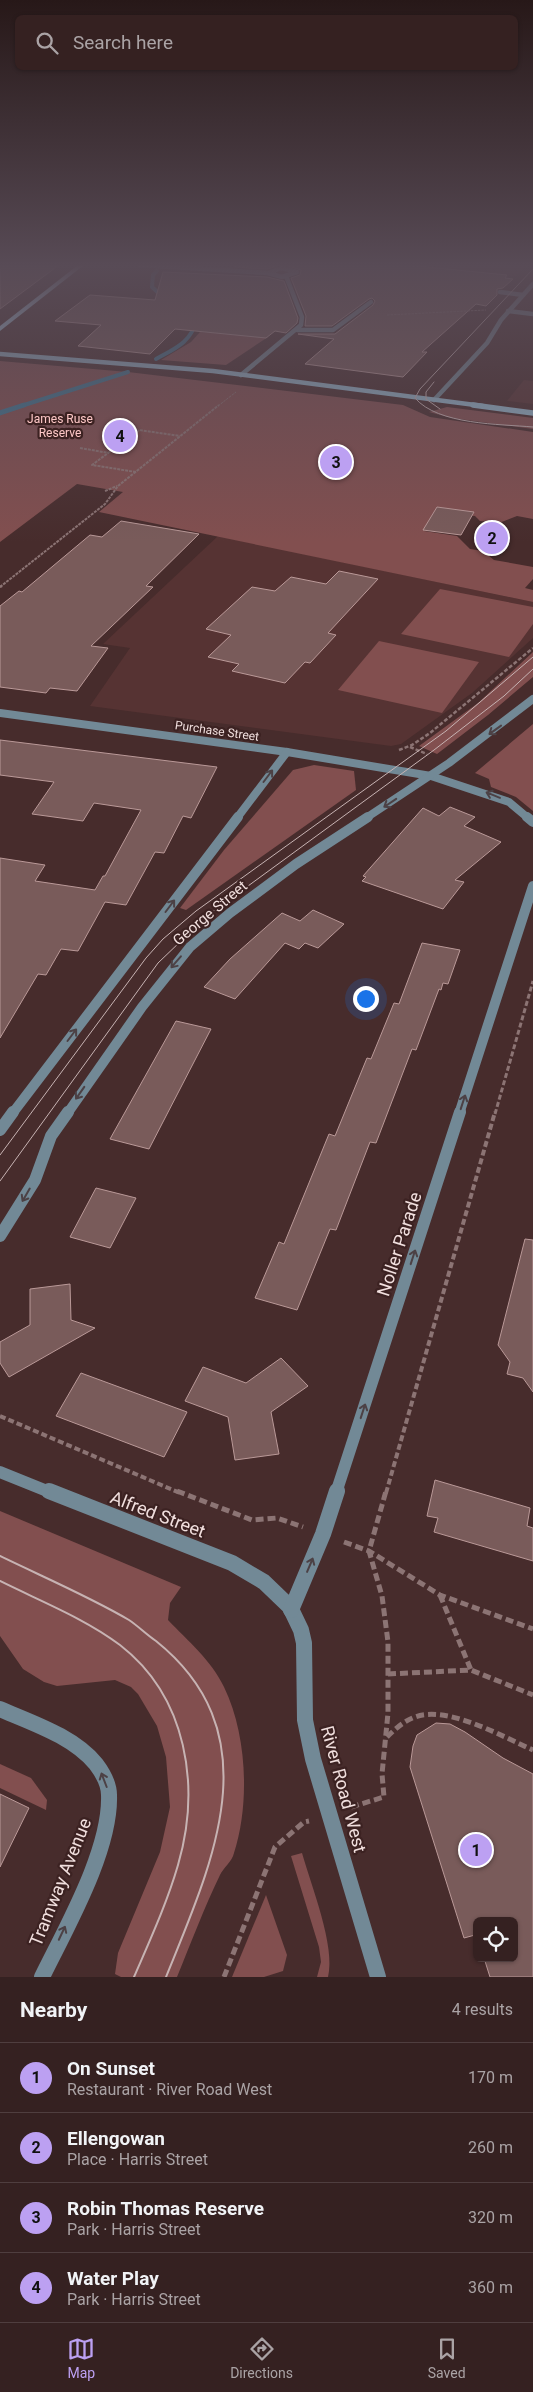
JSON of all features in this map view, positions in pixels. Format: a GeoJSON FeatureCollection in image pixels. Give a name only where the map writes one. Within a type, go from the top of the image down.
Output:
{"type":"FeatureCollection","features":[{"type":"Feature","properties":{"kind":"main road"},"geometry":{"type":"LineString","coordinates":[[37,357],[241,375],[533,413]]}},
{"type":"Feature","properties":{"kind":"street"},"geometry":{"type":"LineString","coordinates":[[241,375],[263,357]]}},
{"type":"Feature","properties":{"kind":"street"},"geometry":{"type":"LineString","coordinates":[[434,400],[474,357]]}},
{"type":"Feature","properties":{"kind":"street","name":"George Street"},"geometry":{"type":"LineString","coordinates":[[0,1236],[35,1180],[51,1136],[142,1006],[190,947],[230,913],[296,864],[431,776],[533,699]]}},
{"type":"Feature","properties":{"kind":"street","name":"Purchase Street"},"geometry":{"type":"LineString","coordinates":[[0,713],[287,752],[431,776]]}},
{"type":"Feature","properties":{"kind":"street","name":"George Street"},"geometry":{"type":"LineString","coordinates":[[0,1130],[287,752]]}},
{"type":"Feature","properties":{"kind":"street"},"geometry":{"type":"LineString","coordinates":[[431,776],[510,802],[533,822]]}},
{"type":"Feature","properties":{"kind":"street","name":"Noller Parade"},"geometry":{"type":"LineString","coordinates":[[291,1610],[323,1534],[533,886]]}},
{"type":"Feature","properties":{"kind":"street","name":"Alfred Street"},"geometry":{"type":"LineString","coordinates":[[0,1472],[232,1563],[267,1582],[291,1610]]}},
{"type":"Feature","properties":{"kind":"street","name":"River Road West"},"geometry":{"type":"LineString","coordinates":[[291,1610],[301,1630],[304,1648],[306,1731],[378,1977]]}},
{"type":"Feature","properties":{"kind":"street","name":"Tramway Avenue"},"geometry":{"type":"LineString","coordinates":[[0,1709],[50,1732],[95,1762],[104,1777],[109,1794],[108,1814],[95,1858],[42,1977]]}},
{"type":"Feature","properties":{"kind":"path"},"geometry":{"type":"LineString","coordinates":[[0,587],[105,504],[118,486],[240,389]]}},
{"type":"Feature","properties":{"kind":"path"},"geometry":{"type":"LineString","coordinates":[[136,472],[92,465],[139,430],[181,437]]}},
{"type":"Feature","properties":{"kind":"path"},"geometry":{"type":"LineString","coordinates":[[80,448],[109,453]]}},
{"type":"Feature","properties":{"kind":"path"},"geometry":{"type":"LineString","coordinates":[[105,491],[118,486]]}},
{"type":"Feature","properties":{"kind":"path"},"geometry":{"type":"LineString","coordinates":[[399,750],[410,747],[424,737],[502,677],[533,648]]}},
{"type":"Feature","properties":{"kind":"path"},"geometry":{"type":"LineString","coordinates":[[362,1803],[384,1797],[382,1762],[386,1737],[388,1674],[385,1612],[376,1568],[369,1552],[533,981]]}},
{"type":"Feature","properties":{"kind":"path"},"geometry":{"type":"LineString","coordinates":[[0,1416],[195,1499],[252,1520],[277,1518]]}},
{"type":"Feature","properties":{"kind":"path"},"geometry":{"type":"LineString","coordinates":[[369,1552],[440,1595],[533,1629]]}},
{"type":"Feature","properties":{"kind":"path"},"geometry":{"type":"LineString","coordinates":[[440,1595],[471,1670]]}},
{"type":"Feature","properties":{"kind":"path"},"geometry":{"type":"LineString","coordinates":[[388,1674],[471,1670],[533,1694]]}},
{"type":"Feature","properties":{"kind":"path"},"geometry":{"type":"LineString","coordinates":[[386,1737],[408,1720],[422,1715],[446,1717],[471,1724],[533,1750]]}},
{"type":"Feature","properties":{"kind":"path"},"geometry":{"type":"LineString","coordinates":[[224,1977],[276,1847],[304,1822]]}},
{"type":"Feature","properties":{"kind":"shaded area"},"geometry":{"type":"Polygon","coordinates":[[[524,380],[533,381],[533,404],[507,401],[524,380]]]}},
{"type":"Feature","properties":{"kind":"shaded area"},"geometry":{"type":"Polygon","coordinates":[[[218,536],[533,602],[533,638],[472,693],[401,744],[391,746],[90,706],[130,648],[103,644],[218,536]]]}},
{"type":"Feature","properties":{"kind":"green space"},"geometry":{"type":"Polygon","coordinates":[[[166,357],[238,357],[226,365],[161,360],[166,357]]]}},
{"type":"Feature","properties":{"kind":"green space","name":"James Ruse Reserve"},"geometry":{"type":"Polygon","coordinates":[[[0,361],[128,372],[403,405],[430,417],[533,432],[533,519],[517,516],[499,523],[480,521],[475,516],[436,512],[424,531],[457,536],[470,549],[483,551],[494,560],[533,567],[533,579],[525,588],[533,590],[533,602],[99,512],[123,492],[77,484],[0,542],[0,361]]]}},
{"type":"Feature","properties":{"kind":"green space"},"geometry":{"type":"Polygon","coordinates":[[[447,407],[533,418],[533,429],[452,418],[429,412],[447,407]]]}},
{"type":"Feature","properties":{"kind":"green space"},"geometry":{"type":"Polygon","coordinates":[[[440,589],[533,607],[533,624],[509,657],[401,634],[440,589]]]}},
{"type":"Feature","properties":{"kind":"green space"},"geometry":{"type":"Polygon","coordinates":[[[379,641],[479,662],[442,713],[338,690],[379,641]]]}},
{"type":"Feature","properties":{"kind":"green space"},"geometry":{"type":"Polygon","coordinates":[[[533,652],[533,677],[488,715],[437,754],[419,746],[478,703],[533,652]]]}},
{"type":"Feature","properties":{"kind":"green space"},"geometry":{"type":"Polygon","coordinates":[[[533,724],[533,811],[516,797],[491,787],[489,779],[475,773],[533,724]]]}},
{"type":"Feature","properties":{"kind":"green space"},"geometry":{"type":"Polygon","coordinates":[[[314,765],[354,771],[356,790],[186,910],[180,908],[224,850],[293,770],[314,765]]]}},
{"type":"Feature","properties":{"kind":"green space"},"geometry":{"type":"Polygon","coordinates":[[[0,1511],[181,1587],[170,1603],[168,1620],[213,1668],[232,1706],[238,1726],[244,1769],[244,1791],[239,1834],[233,1856],[221,1872],[214,1887],[177,1977],[121,1977],[115,1974],[118,1953],[160,1852],[170,1807],[166,1757],[157,1726],[138,1694],[131,1687],[115,1680],[57,1686],[44,1682],[23,1669],[0,1636],[0,1511]]]}},
{"type":"Feature","properties":{"kind":"green space"},"geometry":{"type":"Polygon","coordinates":[[[0,1764],[31,1778],[47,1800],[46,1810],[0,1788],[0,1764]]]}},
{"type":"Feature","properties":{"kind":"green space"},"geometry":{"type":"Polygon","coordinates":[[[302,1853],[326,1933],[330,1964],[328,1977],[317,1977],[321,1962],[319,1947],[291,1856],[302,1853]]]}},
{"type":"Feature","properties":{"kind":"green space"},"geometry":{"type":"Polygon","coordinates":[[[266,1895],[287,1955],[283,1971],[264,1977],[232,1977],[266,1895]]]}},
{"type":"Feature","properties":{"kind":"building"},"geometry":{"type":"Polygon","coordinates":[[[313,357],[422,357],[403,377],[305,364],[313,357]]]}},
{"type":"Feature","properties":{"kind":"building"},"geometry":{"type":"Polygon","coordinates":[[[437,507],[474,512],[461,535],[423,530],[437,507]]]}},
{"type":"Feature","properties":{"kind":"building"},"geometry":{"type":"Polygon","coordinates":[[[121,521],[199,534],[146,586],[153,587],[91,646],[108,648],[77,691],[50,688],[46,693],[0,687],[0,606],[19,591],[22,592],[90,535],[102,537],[121,521]]]}},
{"type":"Feature","properties":{"kind":"building"},"geometry":{"type":"Polygon","coordinates":[[[339,571],[378,579],[328,633],[336,635],[310,663],[305,662],[285,683],[232,671],[239,664],[208,657],[231,635],[206,629],[252,587],[275,591],[291,577],[326,584],[339,571]]]}},
{"type":"Feature","properties":{"kind":"building"},"geometry":{"type":"Polygon","coordinates":[[[0,740],[217,767],[191,818],[183,816],[164,853],[155,852],[126,905],[105,902],[78,951],[61,949],[46,975],[38,974],[0,1038],[0,858],[45,865],[35,881],[95,890],[103,876],[105,876],[141,810],[94,803],[83,821],[32,814],[54,782],[0,775],[0,740]]]}},
{"type":"Feature","properties":{"kind":"building"},"geometry":{"type":"Polygon","coordinates":[[[450,807],[475,817],[464,826],[501,842],[455,880],[464,882],[443,909],[362,881],[366,877],[363,876],[423,808],[439,816],[450,807]]]}},
{"type":"Feature","properties":{"kind":"building"},"geometry":{"type":"Polygon","coordinates":[[[313,910],[344,924],[318,948],[305,943],[299,949],[285,943],[235,999],[204,987],[230,959],[282,913],[300,921],[313,910]]]}},
{"type":"Feature","properties":{"kind":"building"},"geometry":{"type":"Polygon","coordinates":[[[422,943],[460,950],[448,984],[443,983],[441,990],[439,989],[416,1050],[412,1049],[376,1143],[370,1142],[336,1230],[330,1229],[297,1310],[255,1298],[279,1242],[284,1244],[329,1134],[335,1136],[367,1058],[371,1059],[394,1003],[399,1004],[422,943]]]}},
{"type":"Feature","properties":{"kind":"building"},"geometry":{"type":"Polygon","coordinates":[[[176,1021],[211,1029],[149,1149],[110,1139],[176,1021]]]}},
{"type":"Feature","properties":{"kind":"building"},"geometry":{"type":"Polygon","coordinates":[[[96,1188],[136,1198],[110,1248],[70,1237],[96,1188]]]}},
{"type":"Feature","properties":{"kind":"building"},"geometry":{"type":"Polygon","coordinates":[[[525,1239],[533,1240],[533,1392],[523,1378],[507,1374],[510,1362],[498,1345],[525,1239]]]}},
{"type":"Feature","properties":{"kind":"building"},"geometry":{"type":"Polygon","coordinates":[[[70,1284],[71,1320],[95,1328],[9,1377],[0,1363],[0,1342],[30,1325],[30,1289],[70,1284]]]}},
{"type":"Feature","properties":{"kind":"building"},"geometry":{"type":"Polygon","coordinates":[[[281,1358],[308,1386],[271,1412],[279,1454],[235,1460],[228,1417],[185,1401],[203,1367],[246,1383],[281,1358]]]}},
{"type":"Feature","properties":{"kind":"building"},"geometry":{"type":"Polygon","coordinates":[[[81,1373],[187,1412],[164,1457],[56,1416],[81,1373]]]}},
{"type":"Feature","properties":{"kind":"building"},"geometry":{"type":"Polygon","coordinates":[[[435,1480],[530,1508],[527,1526],[533,1528],[533,1561],[434,1532],[438,1518],[427,1516],[435,1480]]]}},
{"type":"Feature","properties":{"kind":"building"},"geometry":{"type":"Polygon","coordinates":[[[436,1723],[450,1724],[503,1758],[533,1774],[533,1977],[490,1977],[485,1962],[518,1962],[518,1917],[473,1917],[473,1936],[464,1938],[410,1767],[413,1746],[417,1735],[436,1723]]]}},
{"type":"Feature","properties":{"kind":"building"},"geometry":{"type":"Polygon","coordinates":[[[0,1794],[29,1808],[0,1867],[0,1794]]]}},
{"type":"Feature","properties":{"kind":"waterway"},"geometry":{"type":"LineString","coordinates":[[21,406],[128,372]]}},
{"type":"Feature","properties":{"kind":"waterway"},"geometry":{"type":"LineString","coordinates":[[0,413],[21,406]]}},
{"type":"Feature","properties":{"kind":"tram line"},"geometry":{"type":"LineString","coordinates":[[450,357],[420,389],[415,398],[425,407],[438,413],[470,422],[533,427]]}},
{"type":"Feature","properties":{"kind":"tram line"},"geometry":{"type":"LineString","coordinates":[[434,382],[426,392],[426,399],[440,409]]}},
{"type":"Feature","properties":{"kind":"tram line"},"geometry":{"type":"LineString","coordinates":[[0,1155],[146,958],[163,939],[196,911],[446,731],[533,657]]}},
{"type":"Feature","properties":{"kind":"tram line"},"geometry":{"type":"LineString","coordinates":[[0,1181],[158,963],[207,916],[434,750],[504,696],[533,669]]}},
{"type":"Feature","properties":{"kind":"tram line"},"geometry":{"type":"LineString","coordinates":[[0,1556],[82,1595],[132,1622],[156,1641],[192,1678],[213,1717],[223,1759],[222,1802],[214,1845],[200,1890],[166,1977]]}},
{"type":"Feature","properties":{"kind":"tram line"},"geometry":{"type":"LineString","coordinates":[[0,1581],[77,1618],[120,1645],[143,1666],[161,1690],[174,1717],[183,1745],[187,1774],[188,1805],[185,1835],[169,1893],[134,1977]]}},
{"type":"Feature","properties":{"kind":"place","name":"Water Play"},"geometry":{"type":"Point","coordinates":[120,436]}},
{"type":"Feature","properties":{"kind":"place","name":"Robin Thomas Reserve"},"geometry":{"type":"Point","coordinates":[336,462]}},
{"type":"Feature","properties":{"kind":"place","name":"Ellengowan"},"geometry":{"type":"Point","coordinates":[492,538]}},
{"type":"Feature","properties":{"kind":"place","name":"On Sunset"},"geometry":{"type":"Point","coordinates":[476,1850]}}]}
